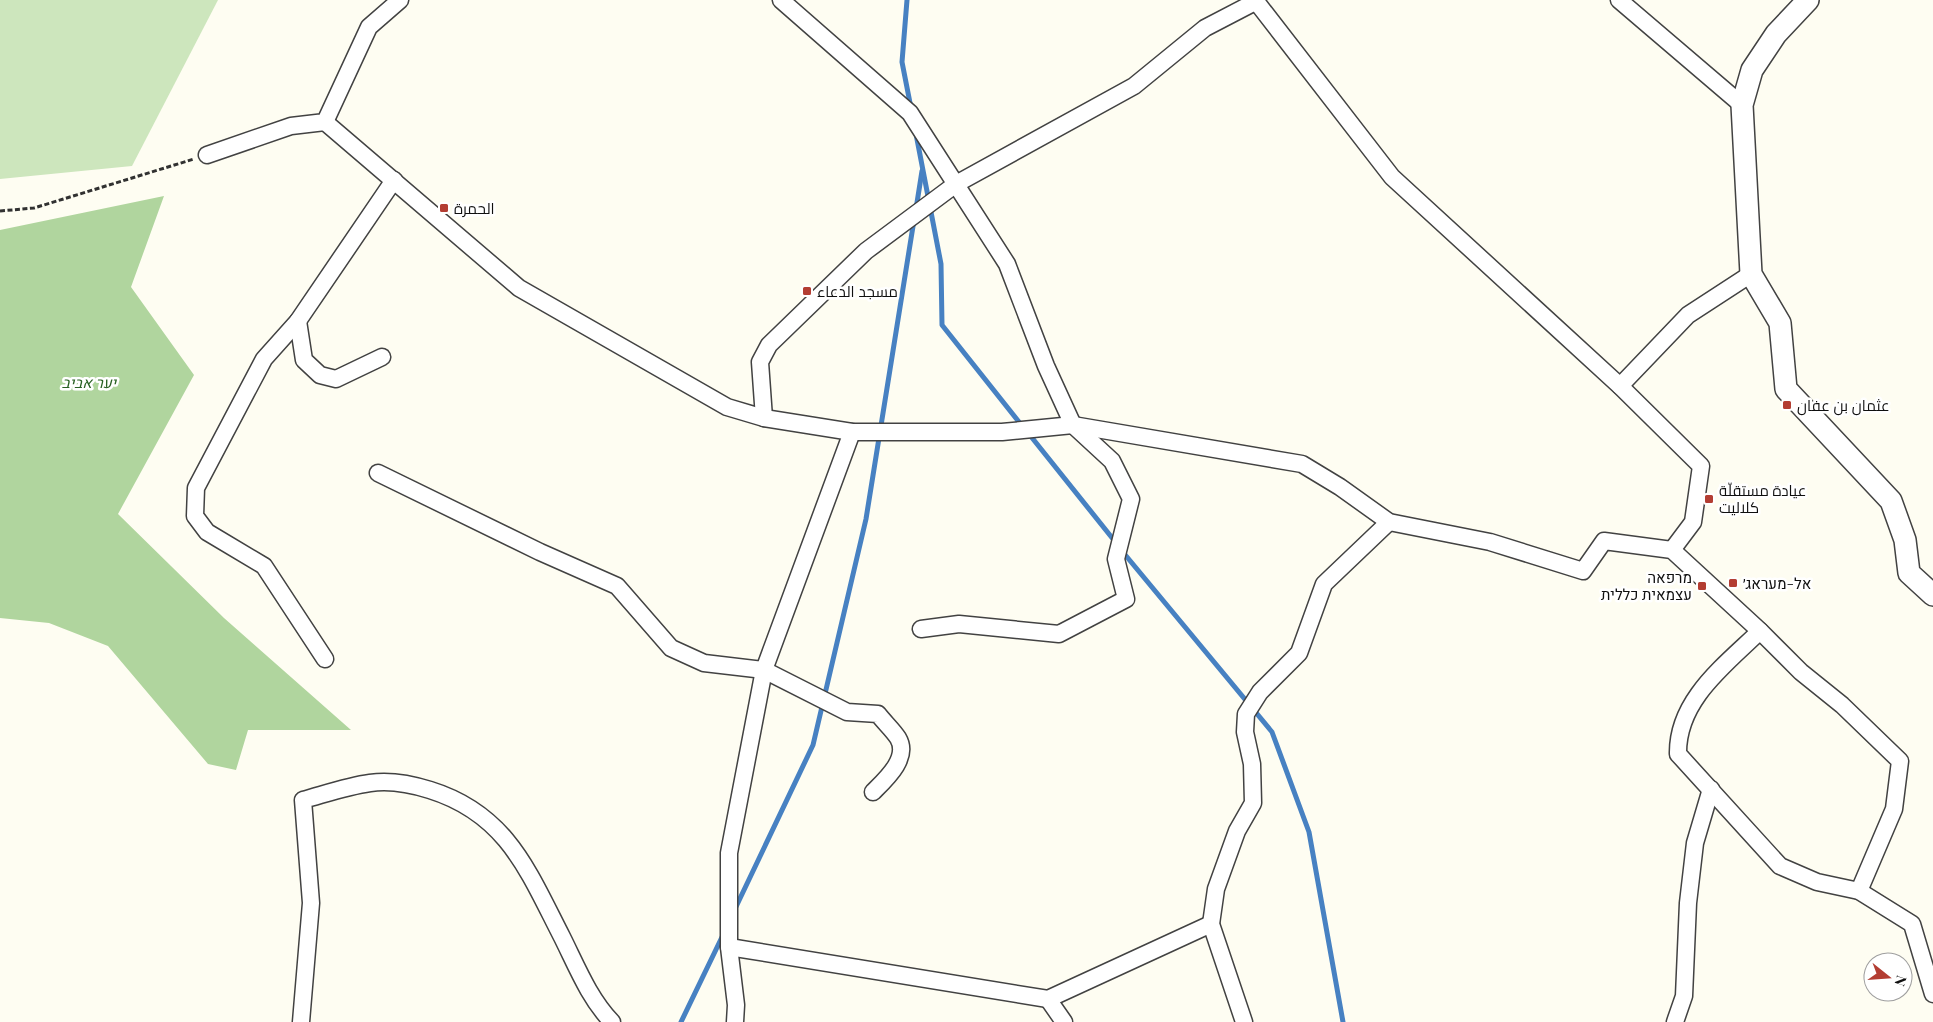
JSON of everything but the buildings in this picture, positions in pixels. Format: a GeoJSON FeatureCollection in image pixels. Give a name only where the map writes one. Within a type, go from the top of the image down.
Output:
{"type":"FeatureCollection","features":[{"type":"Feature","properties":{"kind":"street"},"geometry":{"type":"LineString","coordinates":[[325,122],[369,27],[400,0]]}},
{"type":"Feature","properties":{"kind":"street"},"geometry":{"type":"LineString","coordinates":[[781,0],[910,113],[1007,264],[1046,366],[1073,425],[1112,461],[1131,500],[1116,559],[1126,600],[1060,634],[959,624],[921,629]]}},
{"type":"Feature","properties":{"kind":"street"},"geometry":{"type":"LineString","coordinates":[[1619,0],[1742,105]]}},
{"type":"Feature","properties":{"kind":"street"},"geometry":{"type":"LineString","coordinates":[[1808,0],[1776,34],[1752,70],[1742,105],[1751,274],[1780,323],[1786,389],[1891,501],[1905,540],[1909,573],[1933,595]]}},
{"type":"Feature","properties":{"kind":"street"},"geometry":{"type":"LineString","coordinates":[[764,418],[760,362],[770,345],[866,251],[956,184],[1134,86],[1205,28],[1255,1],[1392,177],[1620,386],[1701,466],[1693,522],[1672,550]]}},
{"type":"Feature","properties":{"kind":"street"},"geometry":{"type":"LineString","coordinates":[[207,155],[291,126],[325,122],[520,288],[727,407],[764,418],[852,432],[1002,432],[1073,425],[1302,464],[1340,487],[1389,522],[1490,542],[1583,571],[1604,541],[1672,550],[1760,631],[1801,672],[1842,705],[1900,761],[1894,809],[1859,891]]}},
{"type":"Feature","properties":{"kind":"street"},"geometry":{"type":"LineString","coordinates":[[325,659],[264,566],[207,532],[195,516],[196,488],[264,359],[298,321],[394,180]]}},
{"type":"Feature","properties":{"kind":"street"},"geometry":{"type":"LineString","coordinates":[[1620,386],[1688,315],[1751,274]]}},
{"type":"Feature","properties":{"kind":"street"},"geometry":{"type":"LineString","coordinates":[[298,321],[304,360],[320,375],[336,379],[382,357]]}},
{"type":"Feature","properties":{"kind":"street"},"geometry":{"type":"LineString","coordinates":[[735,1022],[736,1005],[728,947],[729,853],[764,670],[852,432]]}},
{"type":"Feature","properties":{"kind":"street"},"geometry":{"type":"LineString","coordinates":[[378,473],[540,552],[617,586],[671,648],[704,663],[764,670],[847,712],[878,714],[899,740],[900,756],[893,771],[873,792]]}},
{"type":"Feature","properties":{"kind":"street"},"geometry":{"type":"LineString","coordinates":[[1244,1022],[1211,924],[1216,889],[1237,831],[1253,803],[1252,764],[1245,732],[1246,714],[1260,692],[1299,652],[1324,584],[1389,522]]}},
{"type":"Feature","properties":{"kind":"street"},"geometry":{"type":"LineString","coordinates":[[1760,631],[1714,674],[1694,698],[1678,739],[1678,754],[1780,866],[1818,882],[1859,891],[1912,924],[1933,994]]}},
{"type":"Feature","properties":{"kind":"street"},"geometry":{"type":"LineString","coordinates":[[301,1022],[311,903],[304,800],[371,783],[411,784],[448,796],[480,813],[503,834],[526,866],[590,992],[612,1022]]}},
{"type":"Feature","properties":{"kind":"street"},"geometry":{"type":"LineString","coordinates":[[1675,1022],[1684,996],[1688,902],[1695,842],[1711,789]]}},
{"type":"Feature","properties":{"kind":"street"},"geometry":{"type":"LineString","coordinates":[[728,947],[1048,999],[1211,924]]}},
{"type":"Feature","properties":{"kind":"street"},"geometry":{"type":"LineString","coordinates":[[1048,999],[1064,1022]]}},
{"type":"Feature","properties":{"kind":"path"},"geometry":{"type":"LineString","coordinates":[[0,211],[34,208],[207,155]]}},
{"type":"Feature","properties":{"kind":"green space"},"geometry":{"type":"Polygon","coordinates":[[[0,0],[218,0],[132,166],[0,179],[0,0]]]}},
{"type":"Feature","properties":{"kind":"green space","name":"יער אביב"},"geometry":{"type":"Polygon","coordinates":[[[164,196],[131,287],[194,375],[118,514],[224,618],[351,730],[248,730],[236,770],[208,764],[108,646],[49,623],[0,618],[0,230],[164,196]]]}},
{"type":"Feature","properties":{"kind":"waterway"},"geometry":{"type":"LineString","coordinates":[[907,0],[902,62],[911,108]]}},
{"type":"Feature","properties":{"kind":"waterway"},"geometry":{"type":"LineString","coordinates":[[916,134],[941,264],[942,325],[1023,427]]}},
{"type":"Feature","properties":{"kind":"waterway"},"geometry":{"type":"LineString","coordinates":[[916,209],[922,171]]}},
{"type":"Feature","properties":{"kind":"waterway"},"geometry":{"type":"LineString","coordinates":[[734,911],[813,745],[866,519],[914,220]]}},
{"type":"Feature","properties":{"kind":"waterway"},"geometry":{"type":"LineString","coordinates":[[1029,434],[1117,544]]}},
{"type":"Feature","properties":{"kind":"waterway"},"geometry":{"type":"LineString","coordinates":[[1122,551],[1272,732],[1309,832],[1343,1022]]}},
{"type":"Feature","properties":{"kind":"waterway"},"geometry":{"type":"LineString","coordinates":[[681,1022],[723,935]]}},
{"type":"Feature","properties":{"kind":"place","name":"الحمرة"},"geometry":{"type":"Point","coordinates":[444,208]}},
{"type":"Feature","properties":{"kind":"place","name":"مسجد الدعاء"},"geometry":{"type":"Point","coordinates":[807,291]}},
{"type":"Feature","properties":{"kind":"place","name":"عثمان بن عفان"},"geometry":{"type":"Point","coordinates":[1787,405]}},
{"type":"Feature","properties":{"kind":"place","name":"عيادة مستقلّة كلاليت"},"geometry":{"type":"Point","coordinates":[1709,499]}},
{"type":"Feature","properties":{"kind":"place","name":"אל-מעראג׳"},"geometry":{"type":"Point","coordinates":[1733,583]}},
{"type":"Feature","properties":{"kind":"place","name":"מרפאה עצמאית כללית"},"geometry":{"type":"Point","coordinates":[1702,586]}}]}
